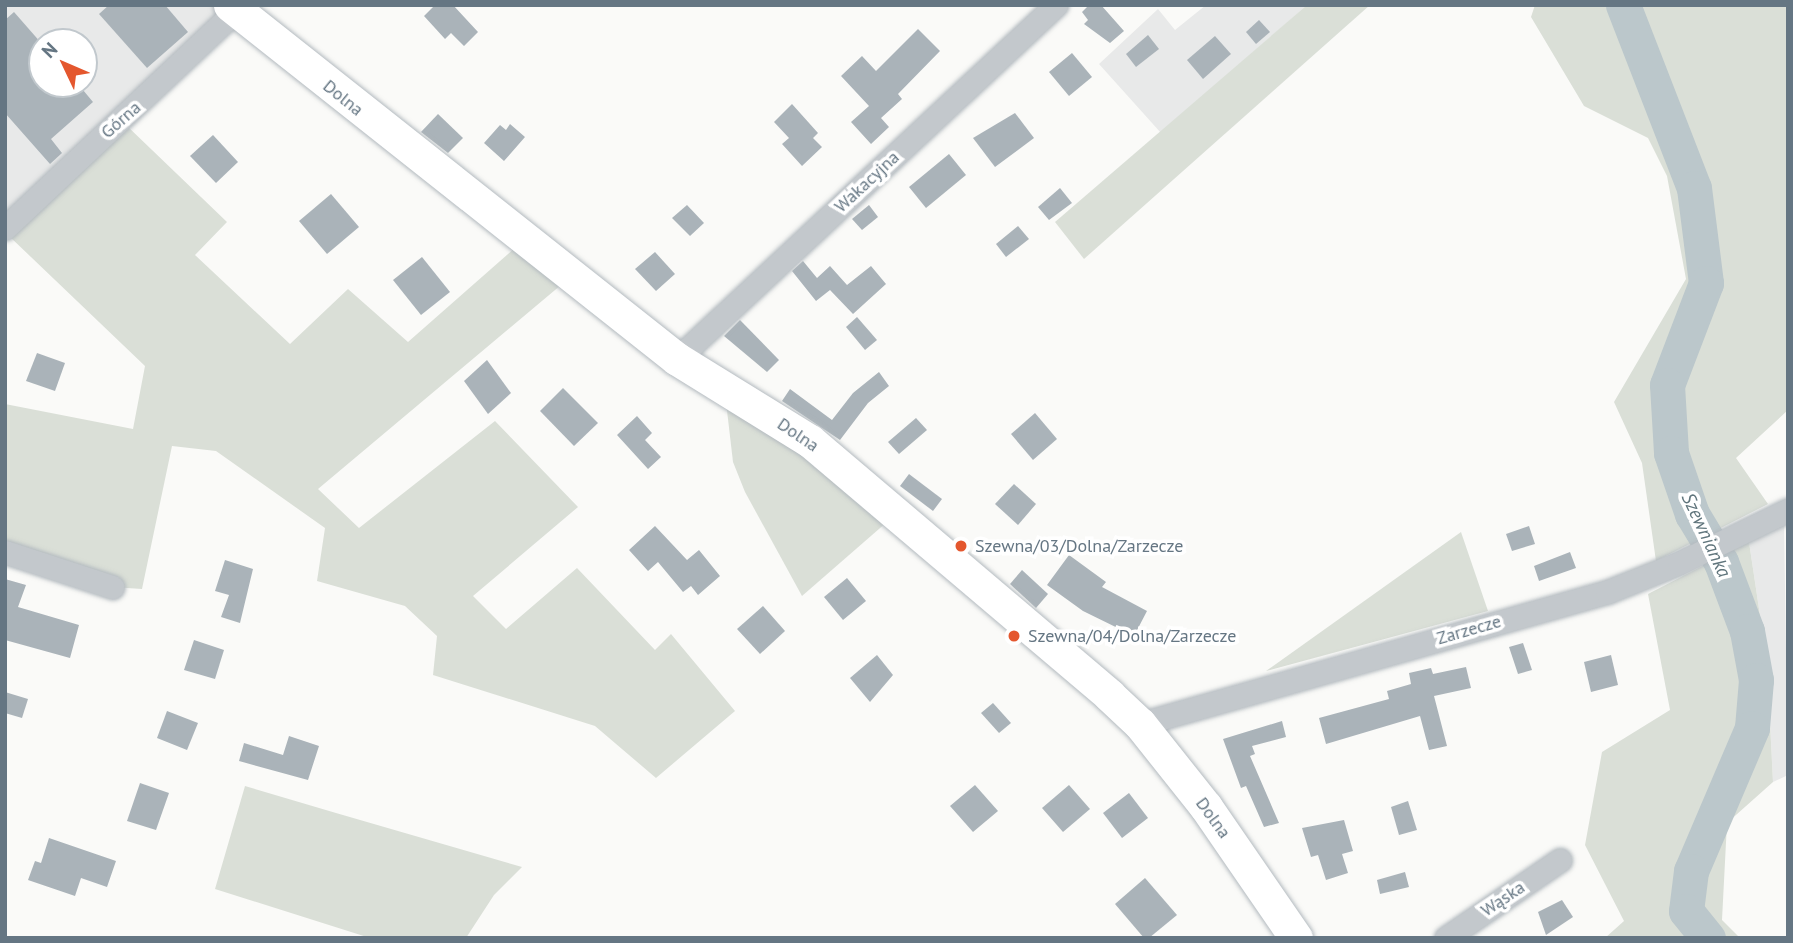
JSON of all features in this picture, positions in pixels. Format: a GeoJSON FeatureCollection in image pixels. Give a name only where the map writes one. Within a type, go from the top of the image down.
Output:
{"type":"FeatureCollection","features":[{"type":"Feature","properties":{"kind":"street","name":"Wakacyjna"},"geometry":{"type":"LineString","coordinates":[[677,359],[1056,5]]}},
{"type":"Feature","properties":{"kind":"street","name":"Dolna"},"geometry":{"type":"LineString","coordinates":[[233,8],[677,359],[810,441],[1140,724],[1206,807],[1296,938]]}},
{"type":"Feature","properties":{"kind":"street","name":"Górna"},"geometry":{"type":"LineString","coordinates":[[5,228],[233,8]]}},
{"type":"Feature","properties":{"kind":"street","name":"Zarzecze"},"geometry":{"type":"LineString","coordinates":[[1140,724],[1607,592],[1679,563],[1786,513]]}},
{"type":"Feature","properties":{"kind":"street"},"geometry":{"type":"LineString","coordinates":[[5,552],[112,587]]}},
{"type":"Feature","properties":{"kind":"street","name":"Wąska"},"geometry":{"type":"LineString","coordinates":[[1446,938],[1560,860]]}},
{"type":"Feature","properties":{"kind":"shaded area"},"geometry":{"type":"Polygon","coordinates":[[[5,5],[215,5],[222,13],[5,214],[5,5]]]}},
{"type":"Feature","properties":{"kind":"shaded area"},"geometry":{"type":"Polygon","coordinates":[[[1206,5],[1307,5],[1161,133],[1099,64],[1158,9],[1175,30],[1206,5]]]}},
{"type":"Feature","properties":{"kind":"shaded area"},"geometry":{"type":"Polygon","coordinates":[[[1307,5],[1370,5],[1084,259],[1055,222],[1307,5]]]}},
{"type":"Feature","properties":{"kind":"shaded area"},"geometry":{"type":"Polygon","coordinates":[[[1535,5],[1788,5],[1788,410],[1736,458],[1768,504],[1656,561],[1642,463],[1614,402],[1686,279],[1667,176],[1648,138],[1584,106],[1531,17],[1535,5]]]}},
{"type":"Feature","properties":{"kind":"shaded area"},"geometry":{"type":"Polygon","coordinates":[[[126,125],[227,222],[195,255],[290,344],[348,289],[408,342],[516,247],[561,285],[318,489],[359,528],[495,421],[578,507],[473,596],[506,629],[577,568],[655,650],[671,634],[735,711],[656,778],[595,726],[433,675],[437,636],[405,606],[317,581],[325,528],[216,451],[172,446],[142,589],[112,587],[5,552],[5,404],[133,429],[145,366],[9,236],[126,125]]]}},
{"type":"Feature","properties":{"kind":"shaded area"},"geometry":{"type":"Polygon","coordinates":[[[726,402],[820,460],[887,522],[802,596],[745,492],[733,462],[726,402]]]}},
{"type":"Feature","properties":{"kind":"shaded area"},"geometry":{"type":"Polygon","coordinates":[[[1784,523],[1788,775],[1773,782],[1767,662],[1749,542],[1784,523]]]}},
{"type":"Feature","properties":{"kind":"shaded area"},"geometry":{"type":"Polygon","coordinates":[[[1461,532],[1488,611],[1266,671],[1461,532]]]}},
{"type":"Feature","properties":{"kind":"shaded area"},"geometry":{"type":"Polygon","coordinates":[[[1749,542],[1767,662],[1773,782],[1727,823],[1722,920],[1740,938],[1605,938],[1624,921],[1585,845],[1602,752],[1670,710],[1648,594],[1749,542]]]}},
{"type":"Feature","properties":{"kind":"shaded area"},"geometry":{"type":"Polygon","coordinates":[[[245,786],[522,867],[494,895],[466,938],[370,938],[215,889],[245,786]]]}},
{"type":"Feature","properties":{"kind":"building"},"geometry":{"type":"Polygon","coordinates":[[[109,5],[165,5],[188,32],[147,68],[99,14],[109,5]]]}},
{"type":"Feature","properties":{"kind":"building"},"geometry":{"type":"Polygon","coordinates":[[[435,5],[453,5],[478,32],[464,46],[451,33],[445,39],[424,16],[435,5]]]}},
{"type":"Feature","properties":{"kind":"building"},"geometry":{"type":"Polygon","coordinates":[[[1089,5],[1101,5],[1124,31],[1110,43],[1084,24],[1088,20],[1082,12],[1089,5]]]}},
{"type":"Feature","properties":{"kind":"building"},"geometry":{"type":"Polygon","coordinates":[[[14,12],[28,28],[28,98],[90,98],[93,102],[51,139],[62,153],[50,164],[5,113],[5,20],[14,12]]]}},
{"type":"Feature","properties":{"kind":"building"},"geometry":{"type":"Polygon","coordinates":[[[1259,20],[1270,32],[1256,44],[1246,32],[1259,20]]]}},
{"type":"Feature","properties":{"kind":"building"},"geometry":{"type":"Polygon","coordinates":[[[918,29],[940,51],[898,94],[902,99],[881,118],[889,127],[871,144],[851,122],[869,106],[841,76],[862,56],[876,71],[918,29]]]}},
{"type":"Feature","properties":{"kind":"building"},"geometry":{"type":"Polygon","coordinates":[[[1148,35],[1159,49],[1136,67],[1126,54],[1148,35]]]}},
{"type":"Feature","properties":{"kind":"building"},"geometry":{"type":"Polygon","coordinates":[[[1215,36],[1231,54],[1203,79],[1187,60],[1215,36]]]}},
{"type":"Feature","properties":{"kind":"building"},"geometry":{"type":"Polygon","coordinates":[[[1072,53],[1092,77],[1069,96],[1049,72],[1072,53]]]}},
{"type":"Feature","properties":{"kind":"building"},"geometry":{"type":"Polygon","coordinates":[[[792,104],[818,133],[813,138],[822,147],[802,166],[782,144],[789,138],[774,122],[792,104]]]}},
{"type":"Feature","properties":{"kind":"building"},"geometry":{"type":"Polygon","coordinates":[[[1015,113],[1034,138],[995,167],[973,138],[1015,113]]]}},
{"type":"Feature","properties":{"kind":"building"},"geometry":{"type":"Polygon","coordinates":[[[438,114],[463,138],[448,153],[421,132],[438,114]]]}},
{"type":"Feature","properties":{"kind":"building"},"geometry":{"type":"Polygon","coordinates":[[[510,124],[525,137],[504,161],[484,143],[500,125],[506,130],[510,124]]]}},
{"type":"Feature","properties":{"kind":"building"},"geometry":{"type":"Polygon","coordinates":[[[213,135],[238,162],[216,183],[190,156],[213,135]]]}},
{"type":"Feature","properties":{"kind":"building"},"geometry":{"type":"Polygon","coordinates":[[[949,154],[966,175],[926,208],[909,187],[949,154]]]}},
{"type":"Feature","properties":{"kind":"building"},"geometry":{"type":"Polygon","coordinates":[[[1060,188],[1072,203],[1049,220],[1038,207],[1060,188]]]}},
{"type":"Feature","properties":{"kind":"building"},"geometry":{"type":"Polygon","coordinates":[[[331,194],[359,227],[327,254],[299,221],[331,194]]]}},
{"type":"Feature","properties":{"kind":"building"},"geometry":{"type":"Polygon","coordinates":[[[687,205],[704,223],[690,236],[672,218],[687,205]]]}},
{"type":"Feature","properties":{"kind":"building"},"geometry":{"type":"Polygon","coordinates":[[[869,205],[878,217],[862,230],[852,219],[869,205]]]}},
{"type":"Feature","properties":{"kind":"building"},"geometry":{"type":"Polygon","coordinates":[[[1018,226],[1029,239],[1006,257],[996,244],[1018,226]]]}},
{"type":"Feature","properties":{"kind":"building"},"geometry":{"type":"Polygon","coordinates":[[[655,252],[675,274],[656,291],[635,269],[655,252]]]}},
{"type":"Feature","properties":{"kind":"building"},"geometry":{"type":"Polygon","coordinates":[[[422,257],[450,292],[421,315],[393,280],[422,257]]]}},
{"type":"Feature","properties":{"kind":"building"},"geometry":{"type":"Polygon","coordinates":[[[803,261],[817,278],[830,266],[847,285],[871,266],[886,284],[853,314],[830,290],[816,301],[792,271],[803,261]]]}},
{"type":"Feature","properties":{"kind":"building"},"geometry":{"type":"Polygon","coordinates":[[[857,317],[877,340],[865,350],[846,327],[857,317]]]}},
{"type":"Feature","properties":{"kind":"building"},"geometry":{"type":"Polygon","coordinates":[[[740,320],[779,360],[767,372],[724,336],[740,320]]]}},
{"type":"Feature","properties":{"kind":"building"},"geometry":{"type":"Polygon","coordinates":[[[37,353],[65,363],[55,391],[26,381],[37,353]]]}},
{"type":"Feature","properties":{"kind":"building"},"geometry":{"type":"Polygon","coordinates":[[[487,360],[511,393],[488,414],[464,381],[487,360]]]}},
{"type":"Feature","properties":{"kind":"building"},"geometry":{"type":"Polygon","coordinates":[[[879,372],[889,386],[868,403],[840,440],[782,401],[790,389],[832,420],[853,393],[879,372]]]}},
{"type":"Feature","properties":{"kind":"building"},"geometry":{"type":"Polygon","coordinates":[[[563,388],[598,423],[574,446],[540,411],[563,388]]]}},
{"type":"Feature","properties":{"kind":"building"},"geometry":{"type":"Polygon","coordinates":[[[1035,413],[1057,439],[1033,460],[1011,434],[1035,413]]]}},
{"type":"Feature","properties":{"kind":"building"},"geometry":{"type":"Polygon","coordinates":[[[637,416],[652,433],[645,440],[661,457],[648,469],[617,435],[637,416]]]}},
{"type":"Feature","properties":{"kind":"building"},"geometry":{"type":"Polygon","coordinates":[[[916,418],[927,430],[899,454],[888,442],[916,418]]]}},
{"type":"Feature","properties":{"kind":"building"},"geometry":{"type":"Polygon","coordinates":[[[909,474],[942,499],[933,511],[900,486],[909,474]]]}},
{"type":"Feature","properties":{"kind":"building"},"geometry":{"type":"Polygon","coordinates":[[[1014,484],[1036,504],[1018,525],[995,504],[1014,484]]]}},
{"type":"Feature","properties":{"kind":"building"},"geometry":{"type":"Polygon","coordinates":[[[655,526],[687,560],[699,550],[720,576],[698,595],[691,586],[683,592],[658,562],[648,571],[629,550],[655,526]]]}},
{"type":"Feature","properties":{"kind":"building"},"geometry":{"type":"Polygon","coordinates":[[[1529,526],[1535,544],[1512,551],[1506,534],[1529,526]]]}},
{"type":"Feature","properties":{"kind":"building"},"geometry":{"type":"Polygon","coordinates":[[[1570,552],[1576,568],[1539,581],[1534,566],[1570,552]]]}},
{"type":"Feature","properties":{"kind":"building"},"geometry":{"type":"Polygon","coordinates":[[[1069,555],[1106,582],[1102,587],[1147,611],[1134,636],[1083,611],[1047,585],[1069,555]]]}},
{"type":"Feature","properties":{"kind":"building"},"geometry":{"type":"Polygon","coordinates":[[[225,560],[253,569],[240,623],[221,617],[229,595],[215,591],[225,560]]]}},
{"type":"Feature","properties":{"kind":"building"},"geometry":{"type":"Polygon","coordinates":[[[1022,570],[1048,594],[1036,608],[1010,584],[1022,570]]]}},
{"type":"Feature","properties":{"kind":"building"},"geometry":{"type":"Polygon","coordinates":[[[847,578],[866,601],[843,620],[824,597],[847,578]]]}},
{"type":"Feature","properties":{"kind":"building"},"geometry":{"type":"Polygon","coordinates":[[[5,579],[26,585],[18,607],[79,625],[70,658],[5,640],[5,579]]]}},
{"type":"Feature","properties":{"kind":"building"},"geometry":{"type":"Polygon","coordinates":[[[763,606],[785,631],[760,654],[737,629],[763,606]]]}},
{"type":"Feature","properties":{"kind":"building"},"geometry":{"type":"Polygon","coordinates":[[[194,640],[224,650],[215,679],[184,670],[194,640]]]}},
{"type":"Feature","properties":{"kind":"building"},"geometry":{"type":"Polygon","coordinates":[[[1523,643],[1532,670],[1518,674],[1509,647],[1523,643]]]}},
{"type":"Feature","properties":{"kind":"building"},"geometry":{"type":"Polygon","coordinates":[[[877,655],[893,675],[870,702],[850,678],[877,655]]]}},
{"type":"Feature","properties":{"kind":"building"},"geometry":{"type":"Polygon","coordinates":[[[1611,655],[1618,685],[1591,692],[1584,662],[1611,655]]]}},
{"type":"Feature","properties":{"kind":"building"},"geometry":{"type":"Polygon","coordinates":[[[1466,667],[1471,688],[1434,696],[1447,746],[1429,750],[1420,716],[1326,744],[1319,718],[1389,699],[1387,691],[1411,684],[1409,673],[1431,668],[1433,674],[1466,667]]]}},
{"type":"Feature","properties":{"kind":"building"},"geometry":{"type":"Polygon","coordinates":[[[5,692],[28,699],[22,718],[5,713],[5,692]]]}},
{"type":"Feature","properties":{"kind":"building"},"geometry":{"type":"Polygon","coordinates":[[[993,703],[1011,723],[999,733],[981,713],[993,703]]]}},
{"type":"Feature","properties":{"kind":"building"},"geometry":{"type":"Polygon","coordinates":[[[167,711],[198,723],[187,750],[157,738],[167,711]]]}},
{"type":"Feature","properties":{"kind":"building"},"geometry":{"type":"Polygon","coordinates":[[[1282,721],[1286,737],[1252,746],[1255,754],[1250,756],[1279,823],[1264,827],[1246,786],[1241,788],[1223,739],[1282,721]]]}},
{"type":"Feature","properties":{"kind":"building"},"geometry":{"type":"Polygon","coordinates":[[[289,736],[319,746],[308,780],[239,761],[244,743],[283,755],[289,736]]]}},
{"type":"Feature","properties":{"kind":"building"},"geometry":{"type":"Polygon","coordinates":[[[140,783],[169,793],[156,830],[127,821],[140,783]]]}},
{"type":"Feature","properties":{"kind":"building"},"geometry":{"type":"Polygon","coordinates":[[[975,785],[998,811],[973,832],[950,806],[975,785]]]}},
{"type":"Feature","properties":{"kind":"building"},"geometry":{"type":"Polygon","coordinates":[[[1069,785],[1090,809],[1063,832],[1042,808],[1069,785]]]}},
{"type":"Feature","properties":{"kind":"building"},"geometry":{"type":"Polygon","coordinates":[[[1129,793],[1148,818],[1122,838],[1103,813],[1129,793]]]}},
{"type":"Feature","properties":{"kind":"building"},"geometry":{"type":"Polygon","coordinates":[[[1408,801],[1417,830],[1399,835],[1391,807],[1408,801]]]}},
{"type":"Feature","properties":{"kind":"building"},"geometry":{"type":"Polygon","coordinates":[[[1344,820],[1353,851],[1342,854],[1348,873],[1326,880],[1318,855],[1311,857],[1302,828],[1344,820]]]}},
{"type":"Feature","properties":{"kind":"building"},"geometry":{"type":"Polygon","coordinates":[[[49,838],[116,861],[107,887],[81,878],[75,896],[28,880],[35,861],[41,863],[49,838]]]}},
{"type":"Feature","properties":{"kind":"building"},"geometry":{"type":"Polygon","coordinates":[[[1405,872],[1409,887],[1380,894],[1377,880],[1405,872]]]}},
{"type":"Feature","properties":{"kind":"building"},"geometry":{"type":"Polygon","coordinates":[[[1145,878],[1177,915],[1149,938],[1144,938],[1115,904],[1145,878]]]}},
{"type":"Feature","properties":{"kind":"building"},"geometry":{"type":"Polygon","coordinates":[[[1562,900],[1573,917],[1546,935],[1538,912],[1562,900]]]}},
{"type":"Feature","properties":{"kind":"waterway","name":"Szewnianka"},"geometry":{"type":"LineString","coordinates":[[1623,5],[1694,188],[1706,283],[1667,385],[1671,453],[1692,514],[1721,562],[1747,631],[1756,680],[1752,728],[1691,871],[1686,911],[1708,938]]}},
{"type":"Feature","properties":{"kind":"place","name":"Szewna/03/Dolna/Zarzecze"},"geometry":{"type":"Point","coordinates":[961,546]}},
{"type":"Feature","properties":{"kind":"place","name":"Szewna/04/Dolna/Zarzecze"},"geometry":{"type":"Point","coordinates":[1014,636]}}]}
